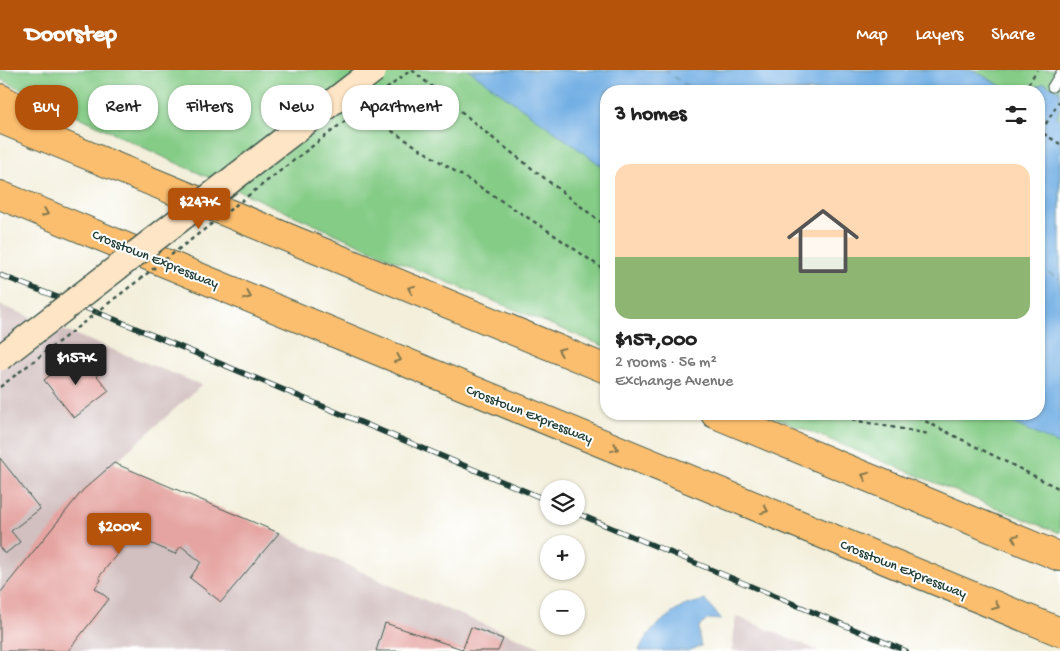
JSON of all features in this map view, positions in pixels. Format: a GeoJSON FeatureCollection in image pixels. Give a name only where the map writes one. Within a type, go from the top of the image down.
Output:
{"type":"FeatureCollection","features":[{"type":"Feature","properties":{"kind":"highway"},"geometry":{"type":"LineString","coordinates":[[0,98],[172,191]]}},
{"type":"Feature","properties":{"kind":"highway"},"geometry":{"type":"LineString","coordinates":[[0,119],[600,367]]}},
{"type":"Feature","properties":{"kind":"highway","name":"Crosstown Expressway"},"geometry":{"type":"LineString","coordinates":[[0,195],[1060,632]]}},
{"type":"Feature","properties":{"kind":"highway"},"geometry":{"type":"LineString","coordinates":[[729,420],[1060,557]]}},
{"type":"Feature","properties":{"kind":"main road"},"geometry":{"type":"LineString","coordinates":[[0,358],[374,70]]}},
{"type":"Feature","properties":{"kind":"lane"},"geometry":{"type":"LineString","coordinates":[[1052,87],[1060,74]]}},
{"type":"Feature","properties":{"kind":"path"},"geometry":{"type":"LineString","coordinates":[[0,387],[412,70],[495,141],[600,221]]}},
{"type":"Feature","properties":{"kind":"path"},"geometry":{"type":"LineString","coordinates":[[1028,85],[1037,70]]}},
{"type":"Feature","properties":{"kind":"path"},"geometry":{"type":"LineString","coordinates":[[1045,125],[1060,100]]}},
{"type":"Feature","properties":{"kind":"path"},"geometry":{"type":"LineString","coordinates":[[390,130],[544,228],[600,267]]}},
{"type":"Feature","properties":{"kind":"path"},"geometry":{"type":"LineString","coordinates":[[1045,135],[1060,144]]}},
{"type":"Feature","properties":{"kind":"path"},"geometry":{"type":"LineString","coordinates":[[858,420],[929,434]]}},
{"type":"Feature","properties":{"kind":"path"},"geometry":{"type":"LineString","coordinates":[[922,420],[1060,489]]}},
{"type":"Feature","properties":{"kind":"shaded area"},"geometry":{"type":"Polygon","coordinates":[[[0,305],[202,385],[114,463],[279,533],[396,588],[549,651],[0,651],[0,305]]]}},
{"type":"Feature","properties":{"kind":"shaded area"},"geometry":{"type":"Polygon","coordinates":[[[736,616],[819,651],[732,651],[736,616]]]}},
{"type":"Feature","properties":{"kind":"green space"},"geometry":{"type":"Polygon","coordinates":[[[0,70],[1060,70],[1060,533],[782,420],[1045,420],[1045,85],[600,85],[600,345],[396,261],[107,130],[158,130],[158,85],[88,85],[88,121],[78,116],[78,85],[15,86],[0,79],[0,70]]]}},
{"type":"Feature","properties":{"kind":"water"},"geometry":{"type":"Polygon","coordinates":[[[469,70],[973,70],[999,85],[600,85],[600,165],[469,70]]]}},
{"type":"Feature","properties":{"kind":"water"},"geometry":{"type":"Polygon","coordinates":[[[1044,83],[1060,91],[1060,106],[1057,117],[1060,120],[1060,445],[1006,420],[1045,420],[1045,85],[1040,85],[1044,83]]]}},
{"type":"Feature","properties":{"kind":"water"},"geometry":{"type":"Polygon","coordinates":[[[705,600],[722,620],[708,619],[699,627],[701,646],[688,651],[639,651],[646,637],[665,618],[686,605],[705,600]]]}},
{"type":"Feature","properties":{"kind":"building"},"geometry":{"type":"Polygon","coordinates":[[[79,353],[109,391],[74,418],[44,380],[79,353]]]}},
{"type":"Feature","properties":{"kind":"building"},"geometry":{"type":"Polygon","coordinates":[[[0,458],[40,509],[11,531],[20,542],[5,554],[0,548],[0,458]]]}},
{"type":"Feature","properties":{"kind":"building"},"geometry":{"type":"Polygon","coordinates":[[[114,463],[279,533],[221,602],[190,578],[201,562],[181,546],[175,554],[132,535],[99,577],[101,580],[95,588],[109,599],[68,651],[0,651],[0,593],[83,490],[114,463]]]}},
{"type":"Feature","properties":{"kind":"building"},"geometry":{"type":"Polygon","coordinates":[[[385,623],[462,649],[462,651],[376,651],[385,623]]]}},
{"type":"Feature","properties":{"kind":"building"},"geometry":{"type":"Polygon","coordinates":[[[471,627],[503,639],[498,651],[462,651],[471,627]]]}},
{"type":"Feature","properties":{"kind":"ferry route"},"geometry":{"type":"LineString","coordinates":[[665,70],[685,85]]}},
{"type":"Feature","properties":{"kind":"ferry route"},"geometry":{"type":"LineString","coordinates":[[1045,271],[1060,279]]}},
{"type":"Feature","properties":{"kind":"railway"},"geometry":{"type":"LineString","coordinates":[[0,275],[114,319],[540,497]]}},
{"type":"Feature","properties":{"kind":"railway"},"geometry":{"type":"LineString","coordinates":[[585,517],[906,651]]}}]}
